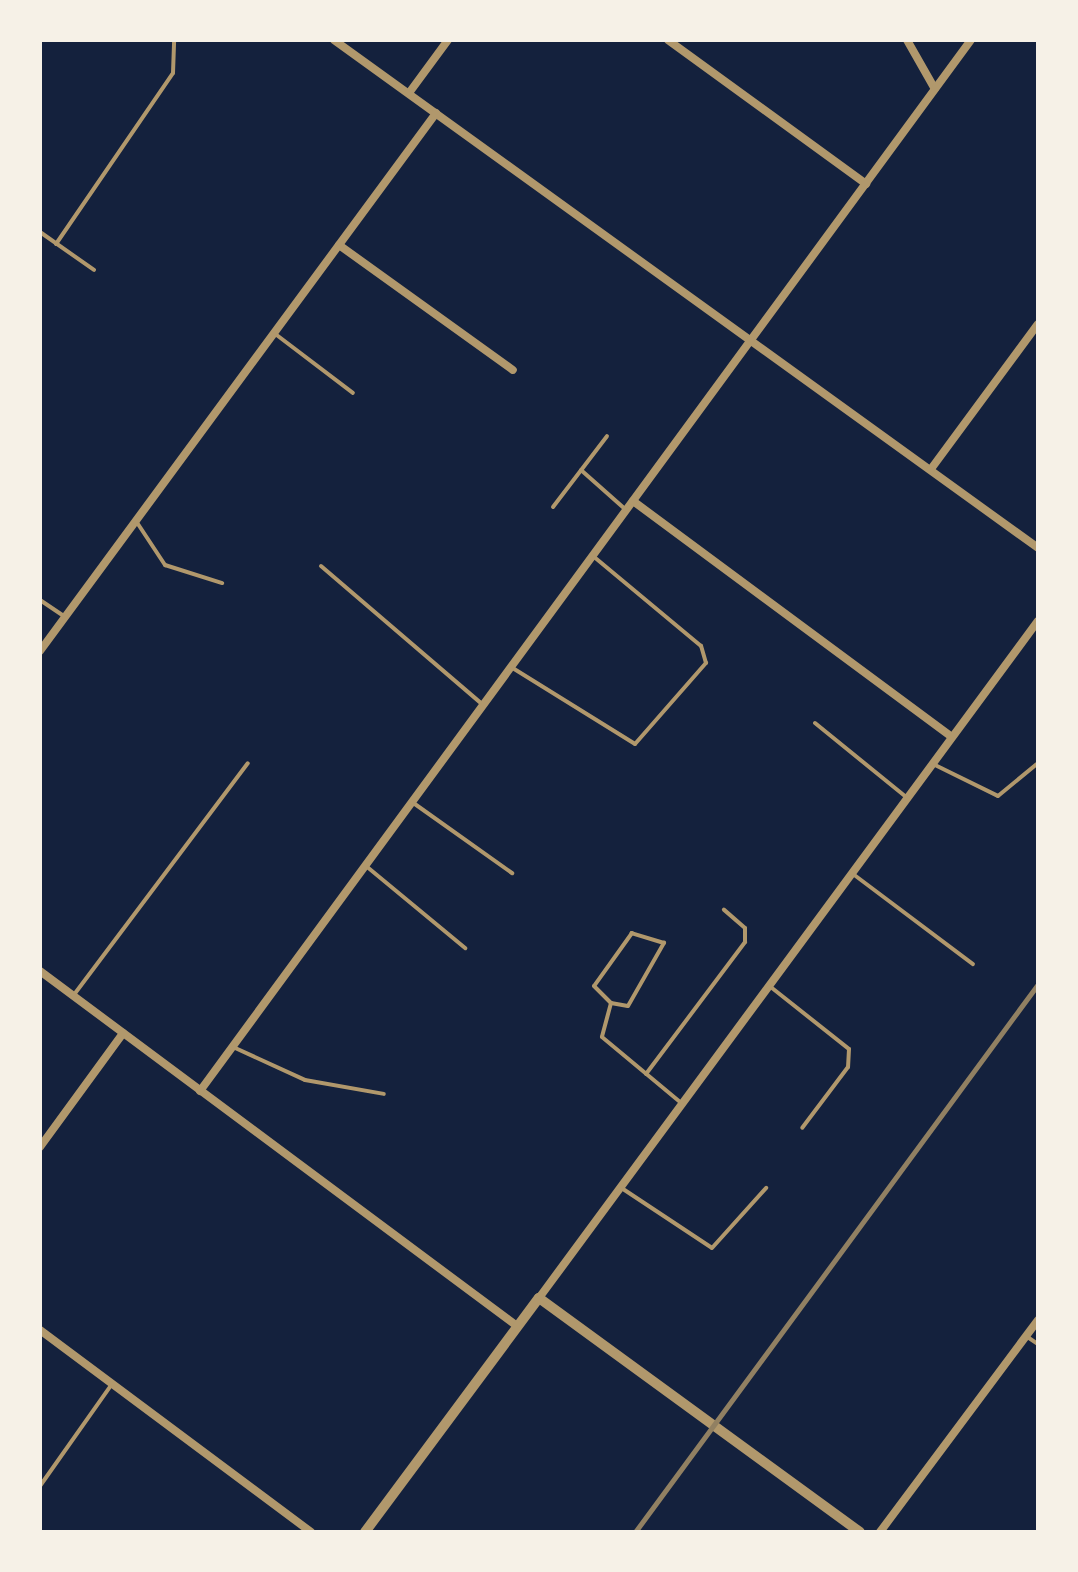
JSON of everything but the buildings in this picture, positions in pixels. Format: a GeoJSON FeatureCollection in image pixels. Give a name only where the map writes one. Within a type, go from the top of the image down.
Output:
{"type":"FeatureCollection","features":[{"type":"Feature","properties":{"kind":"street"},"geometry":{"type":"LineString","coordinates":[[334,40],[1038,548]]}},
{"type":"Feature","properties":{"kind":"street"},"geometry":{"type":"LineString","coordinates":[[408,93],[448,40]]}},
{"type":"Feature","properties":{"kind":"street"},"geometry":{"type":"LineString","coordinates":[[668,40],[866,184]]}},
{"type":"Feature","properties":{"kind":"street"},"geometry":{"type":"LineString","coordinates":[[907,40],[936,89]]}},
{"type":"Feature","properties":{"kind":"street"},"geometry":{"type":"LineString","coordinates":[[200,1091],[971,40]]}},
{"type":"Feature","properties":{"kind":"street"},"geometry":{"type":"LineString","coordinates":[[40,651],[436,113]]}},
{"type":"Feature","properties":{"kind":"street"},"geometry":{"type":"LineString","coordinates":[[339,244],[513,370]]}},
{"type":"Feature","properties":{"kind":"street"},"geometry":{"type":"LineString","coordinates":[[931,469],[1038,324]]}},
{"type":"Feature","properties":{"kind":"street"},"geometry":{"type":"LineString","coordinates":[[633,501],[950,736]]}},
{"type":"Feature","properties":{"kind":"street"},"geometry":{"type":"LineString","coordinates":[[365,1532],[849,871],[1038,621]]}},
{"type":"Feature","properties":{"kind":"street"},"geometry":{"type":"LineString","coordinates":[[40,971],[517,1326]]}},
{"type":"Feature","properties":{"kind":"street"},"geometry":{"type":"LineString","coordinates":[[40,1147],[123,1033]]}},
{"type":"Feature","properties":{"kind":"street"},"geometry":{"type":"LineString","coordinates":[[539,1298],[860,1532]]}},
{"type":"Feature","properties":{"kind":"street"},"geometry":{"type":"LineString","coordinates":[[880,1532],[1038,1320]]}},
{"type":"Feature","properties":{"kind":"street"},"geometry":{"type":"LineString","coordinates":[[40,1330],[312,1532]]}},
{"type":"Feature","properties":{"kind":"lane"},"geometry":{"type":"LineString","coordinates":[[56,244],[173,73],[174,40]]}},
{"type":"Feature","properties":{"kind":"lane"},"geometry":{"type":"LineString","coordinates":[[40,232],[94,270]]}},
{"type":"Feature","properties":{"kind":"lane"},"geometry":{"type":"LineString","coordinates":[[274,333],[353,393]]}},
{"type":"Feature","properties":{"kind":"lane"},"geometry":{"type":"LineString","coordinates":[[553,507],[607,436]]}},
{"type":"Feature","properties":{"kind":"lane"},"geometry":{"type":"LineString","coordinates":[[581,470],[626,510]]}},
{"type":"Feature","properties":{"kind":"lane"},"geometry":{"type":"LineString","coordinates":[[136,521],[165,565],[222,584]]}},
{"type":"Feature","properties":{"kind":"lane"},"geometry":{"type":"LineString","coordinates":[[511,667],[636,744],[706,663],[700,646],[593,556]]}},
{"type":"Feature","properties":{"kind":"lane"},"geometry":{"type":"LineString","coordinates":[[322,566],[484,705]]}},
{"type":"Feature","properties":{"kind":"lane"},"geometry":{"type":"LineString","coordinates":[[40,600],[65,618]]}},
{"type":"Feature","properties":{"kind":"lane"},"geometry":{"type":"LineString","coordinates":[[815,723],[906,797]]}},
{"type":"Feature","properties":{"kind":"lane"},"geometry":{"type":"LineString","coordinates":[[931,762],[984,796],[998,796],[1038,763]]}},
{"type":"Feature","properties":{"kind":"lane"},"geometry":{"type":"LineString","coordinates":[[73,996],[248,763]]}},
{"type":"Feature","properties":{"kind":"lane"},"geometry":{"type":"LineString","coordinates":[[412,802],[512,873]]}},
{"type":"Feature","properties":{"kind":"lane"},"geometry":{"type":"LineString","coordinates":[[366,866],[465,948]]}},
{"type":"Feature","properties":{"kind":"lane"},"geometry":{"type":"LineString","coordinates":[[849,871],[972,964]]}},
{"type":"Feature","properties":{"kind":"lane"},"geometry":{"type":"LineString","coordinates":[[646,1074],[745,942],[745,928],[724,910]]}},
{"type":"Feature","properties":{"kind":"lane"},"geometry":{"type":"LineString","coordinates":[[632,933],[664,943],[628,1006],[612,1002],[594,986],[632,933]]}},
{"type":"Feature","properties":{"kind":"lane"},"geometry":{"type":"LineString","coordinates":[[768,985],[848,1048],[848,1067],[802,1128]]}},
{"type":"Feature","properties":{"kind":"lane"},"geometry":{"type":"LineString","coordinates":[[612,1002],[602,1037],[681,1104]]}},
{"type":"Feature","properties":{"kind":"lane"},"geometry":{"type":"LineString","coordinates":[[233,1046],[306,1080],[384,1094]]}},
{"type":"Feature","properties":{"kind":"lane"},"geometry":{"type":"LineString","coordinates":[[620,1187],[712,1248],[766,1188]]}},
{"type":"Feature","properties":{"kind":"lane"},"geometry":{"type":"LineString","coordinates":[[1026,1336],[1038,1344]]}},
{"type":"Feature","properties":{"kind":"lane"},"geometry":{"type":"LineString","coordinates":[[40,1486],[112,1384]]}},
{"type":"Feature","properties":{"kind":"railway"},"geometry":{"type":"LineString","coordinates":[[635,1532],[1038,984]]}}]}
